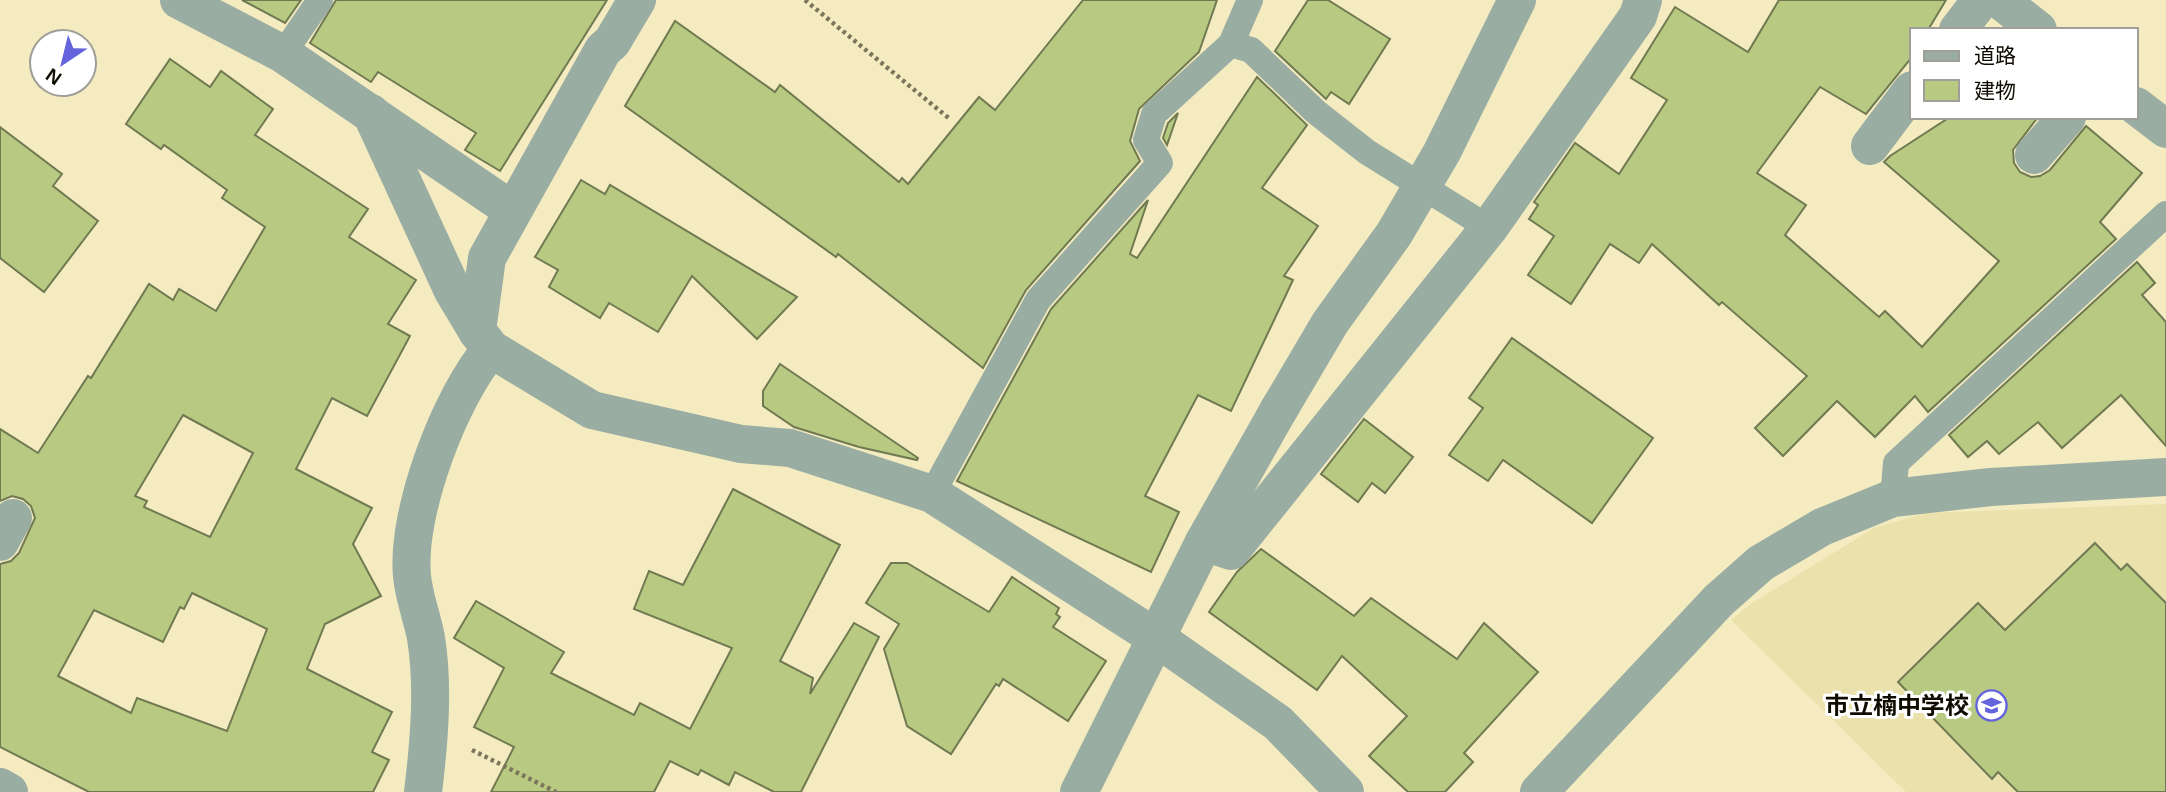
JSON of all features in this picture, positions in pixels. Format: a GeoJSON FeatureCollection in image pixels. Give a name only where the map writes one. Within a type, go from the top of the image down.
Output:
{"type":"FeatureCollection","features":[{"type":"Feature","properties":{"kind":"street"},"geometry":{"type":"LineString","coordinates":[[179,0],[283,54],[512,210]]}},
{"type":"Feature","properties":{"kind":"street"},"geometry":{"type":"LineString","coordinates":[[423,792],[428,728],[426,640],[412,577],[412,544],[433,457],[484,340],[487,258],[603,50],[612,42],[637,0]]}},
{"type":"Feature","properties":{"kind":"street"},"geometry":{"type":"LineString","coordinates":[[1079,792],[1158,639],[1204,542],[1330,323],[1394,234],[1442,152],[1517,0]]}},
{"type":"Feature","properties":{"kind":"street"},"geometry":{"type":"LineString","coordinates":[[1204,542],[1231,551],[1489,228],[1638,16],[1643,0]]}},
{"type":"Feature","properties":{"kind":"street"},"geometry":{"type":"LineString","coordinates":[[1960,28],[1981,0]]}},
{"type":"Feature","properties":{"kind":"street"},"geometry":{"type":"LineString","coordinates":[[2000,0],[2035,28]]}},
{"type":"Feature","properties":{"kind":"street"},"geometry":{"type":"LineString","coordinates":[[1870,145],[1910,93]]}},
{"type":"Feature","properties":{"kind":"street"},"geometry":{"type":"LineString","coordinates":[[2138,108],[2166,129]]}},
{"type":"Feature","properties":{"kind":"street"},"geometry":{"type":"LineString","coordinates":[[371,113],[453,291],[484,340],[592,410],[741,444],[790,448],[932,494],[1158,639],[1278,723],[1345,792]]}},
{"type":"Feature","properties":{"kind":"street"},"geometry":{"type":"LineString","coordinates":[[2034,155],[2065,119]]}},
{"type":"Feature","properties":{"kind":"street"},"geometry":{"type":"LineString","coordinates":[[1539,792],[1719,600],[1762,563],[1822,527],[1893,498],[1991,487],[2166,477]]}},
{"type":"Feature","properties":{"kind":"street"},"geometry":{"type":"LineString","coordinates":[[0,787],[9,792]]}},
{"type":"Feature","properties":{"kind":"lane"},"geometry":{"type":"LineString","coordinates":[[283,54],[320,0]]}},
{"type":"Feature","properties":{"kind":"lane"},"geometry":{"type":"LineString","coordinates":[[932,494],[1038,300],[1160,163],[1146,140],[1154,114],[1231,44],[1250,0]]}},
{"type":"Feature","properties":{"kind":"lane"},"geometry":{"type":"LineString","coordinates":[[1231,44],[1251,50],[1316,112],[1367,152],[1489,228]]}},
{"type":"Feature","properties":{"kind":"lane"},"geometry":{"type":"LineString","coordinates":[[1893,498],[1896,463],[2166,214]]}},
{"type":"Feature","properties":{"kind":"path"},"geometry":{"type":"LineString","coordinates":[[805,0],[951,120]]}},
{"type":"Feature","properties":{"kind":"path"},"geometry":{"type":"LineString","coordinates":[[428,728],[556,792]]}},
{"type":"Feature","properties":{"kind":"shaded area","name":"市立楠中学校"},"geometry":{"type":"Polygon","coordinates":[[[2166,504],[2166,792],[1906,792],[1731,620],[1752,603],[1874,528],[1926,513],[2166,504]]]}},
{"type":"Feature","properties":{"kind":"building"},"geometry":{"type":"Polygon","coordinates":[[[242,0],[301,0],[285,23],[242,0]]]}},
{"type":"Feature","properties":{"kind":"building"},"geometry":{"type":"Polygon","coordinates":[[[336,0],[607,0],[500,171],[465,150],[476,133],[378,72],[371,82],[310,43],[336,0]]]}},
{"type":"Feature","properties":{"kind":"building"},"geometry":{"type":"Polygon","coordinates":[[[1083,0],[1217,0],[1199,52],[1139,109],[1130,141],[1140,161],[1026,290],[983,368],[838,254],[836,257],[625,106],[675,21],[775,92],[780,85],[899,182],[902,178],[908,184],[979,97],[995,110],[1083,0]]]}},
{"type":"Feature","properties":{"kind":"building"},"geometry":{"type":"Polygon","coordinates":[[[1308,0],[1328,0],[1390,39],[1349,104],[1331,92],[1326,99],[1275,51],[1308,0]]]}},
{"type":"Feature","properties":{"kind":"building"},"geometry":{"type":"Polygon","coordinates":[[[1779,0],[1946,0],[1929,28],[1910,28],[1910,59],[1866,114],[1820,87],[1757,173],[1806,205],[1785,235],[1879,317],[1885,311],[1922,347],[1999,261],[1884,162],[1947,119],[2036,119],[2013,150],[2014,163],[2020,172],[2031,177],[2040,176],[2050,170],[2086,126],[2142,173],[2100,222],[2116,239],[1928,412],[1915,396],[1875,437],[1837,401],[1783,456],[1755,428],[1807,376],[1722,302],[1719,305],[1652,244],[1639,263],[1610,244],[1571,304],[1528,275],[1554,236],[1529,219],[1538,205],[1534,202],[1575,143],[1619,174],[1667,100],[1631,78],[1675,7],[1748,52],[1779,0]]]}},
{"type":"Feature","properties":{"kind":"building"},"geometry":{"type":"Polygon","coordinates":[[[170,59],[210,87],[221,71],[273,109],[255,135],[368,209],[349,237],[416,280],[388,324],[410,336],[367,416],[332,398],[296,469],[372,508],[353,544],[381,596],[325,624],[307,669],[392,712],[372,752],[389,760],[373,792],[89,792],[0,747],[0,564],[11,561],[19,553],[35,518],[31,506],[23,499],[12,496],[0,501],[0,429],[38,453],[88,376],[91,378],[149,284],[173,300],[179,289],[216,311],[265,227],[222,198],[227,190],[164,145],[161,149],[126,124],[170,59]],[[183,415],[135,496],[147,501],[144,507],[210,537],[253,453],[183,415]],[[192,593],[184,609],[180,607],[163,642],[94,610],[58,676],[131,713],[137,698],[227,731],[267,629],[192,593]]]}},
{"type":"Feature","properties":{"kind":"building"},"geometry":{"type":"Polygon","coordinates":[[[1257,77],[1307,125],[1262,188],[1318,226],[1284,276],[1293,280],[1231,411],[1198,395],[1145,496],[1179,512],[1151,572],[957,481],[1051,309],[1148,200],[1130,254],[1137,258],[1257,77]]]}},
{"type":"Feature","properties":{"kind":"building"},"geometry":{"type":"Polygon","coordinates":[[[1178,113],[1167,145],[1163,138],[1168,123],[1178,113]]]}},
{"type":"Feature","properties":{"kind":"building"},"geometry":{"type":"Polygon","coordinates":[[[0,127],[62,174],[53,186],[98,221],[44,292],[0,258],[0,127]]]}},
{"type":"Feature","properties":{"kind":"building"},"geometry":{"type":"Polygon","coordinates":[[[581,180],[605,194],[610,185],[797,297],[757,339],[692,276],[658,332],[609,303],[600,318],[549,287],[558,270],[535,257],[581,180]]]}},
{"type":"Feature","properties":{"kind":"building"},"geometry":{"type":"Polygon","coordinates":[[[2137,262],[2155,283],[2142,295],[2166,322],[2166,446],[2121,395],[2062,448],[2038,422],[1999,454],[1987,441],[1968,457],[1949,435],[2137,262]]]}},
{"type":"Feature","properties":{"kind":"building"},"geometry":{"type":"Polygon","coordinates":[[[1512,338],[1653,438],[1592,523],[1503,460],[1488,481],[1449,455],[1483,408],[1469,398],[1512,338]]]}},
{"type":"Feature","properties":{"kind":"building"},"geometry":{"type":"Polygon","coordinates":[[[780,364],[918,458],[917,460],[859,447],[794,427],[763,406],[763,391],[780,364]]]}},
{"type":"Feature","properties":{"kind":"building"},"geometry":{"type":"Polygon","coordinates":[[[1364,419],[1413,457],[1385,493],[1372,483],[1358,502],[1321,474],[1364,419]]]}},
{"type":"Feature","properties":{"kind":"building"},"geometry":{"type":"Polygon","coordinates":[[[733,489],[840,545],[780,661],[813,678],[810,694],[854,623],[879,637],[801,792],[774,792],[735,772],[729,785],[701,770],[698,775],[670,761],[654,792],[491,792],[514,747],[474,727],[504,668],[454,638],[476,601],[564,652],[551,673],[634,715],[640,703],[690,729],[732,648],[634,609],[649,571],[683,585],[733,489]]]}},
{"type":"Feature","properties":{"kind":"building"},"geometry":{"type":"Polygon","coordinates":[[[2095,543],[2121,570],[2127,564],[2166,603],[2166,792],[2018,792],[1998,772],[1992,779],[1898,682],[1978,603],[2005,630],[2095,543]]]}},
{"type":"Feature","properties":{"kind":"building"},"geometry":{"type":"Polygon","coordinates":[[[1261,549],[1354,616],[1371,598],[1457,659],[1484,623],[1538,672],[1464,753],[1473,762],[1445,792],[1408,792],[1369,756],[1407,716],[1342,656],[1317,690],[1209,612],[1237,572],[1261,549]]]}},
{"type":"Feature","properties":{"kind":"building"},"geometry":{"type":"Polygon","coordinates":[[[891,563],[907,563],[989,612],[1012,577],[1059,608],[1056,614],[1060,617],[1053,627],[1106,661],[1068,721],[1003,679],[999,686],[996,684],[951,754],[907,726],[884,649],[899,624],[866,603],[891,563]]]}},
{"type":"Feature","properties":{"kind":"place","name":"市立楠中学校"},"geometry":{"type":"Point","coordinates":[1992,706]}}]}
